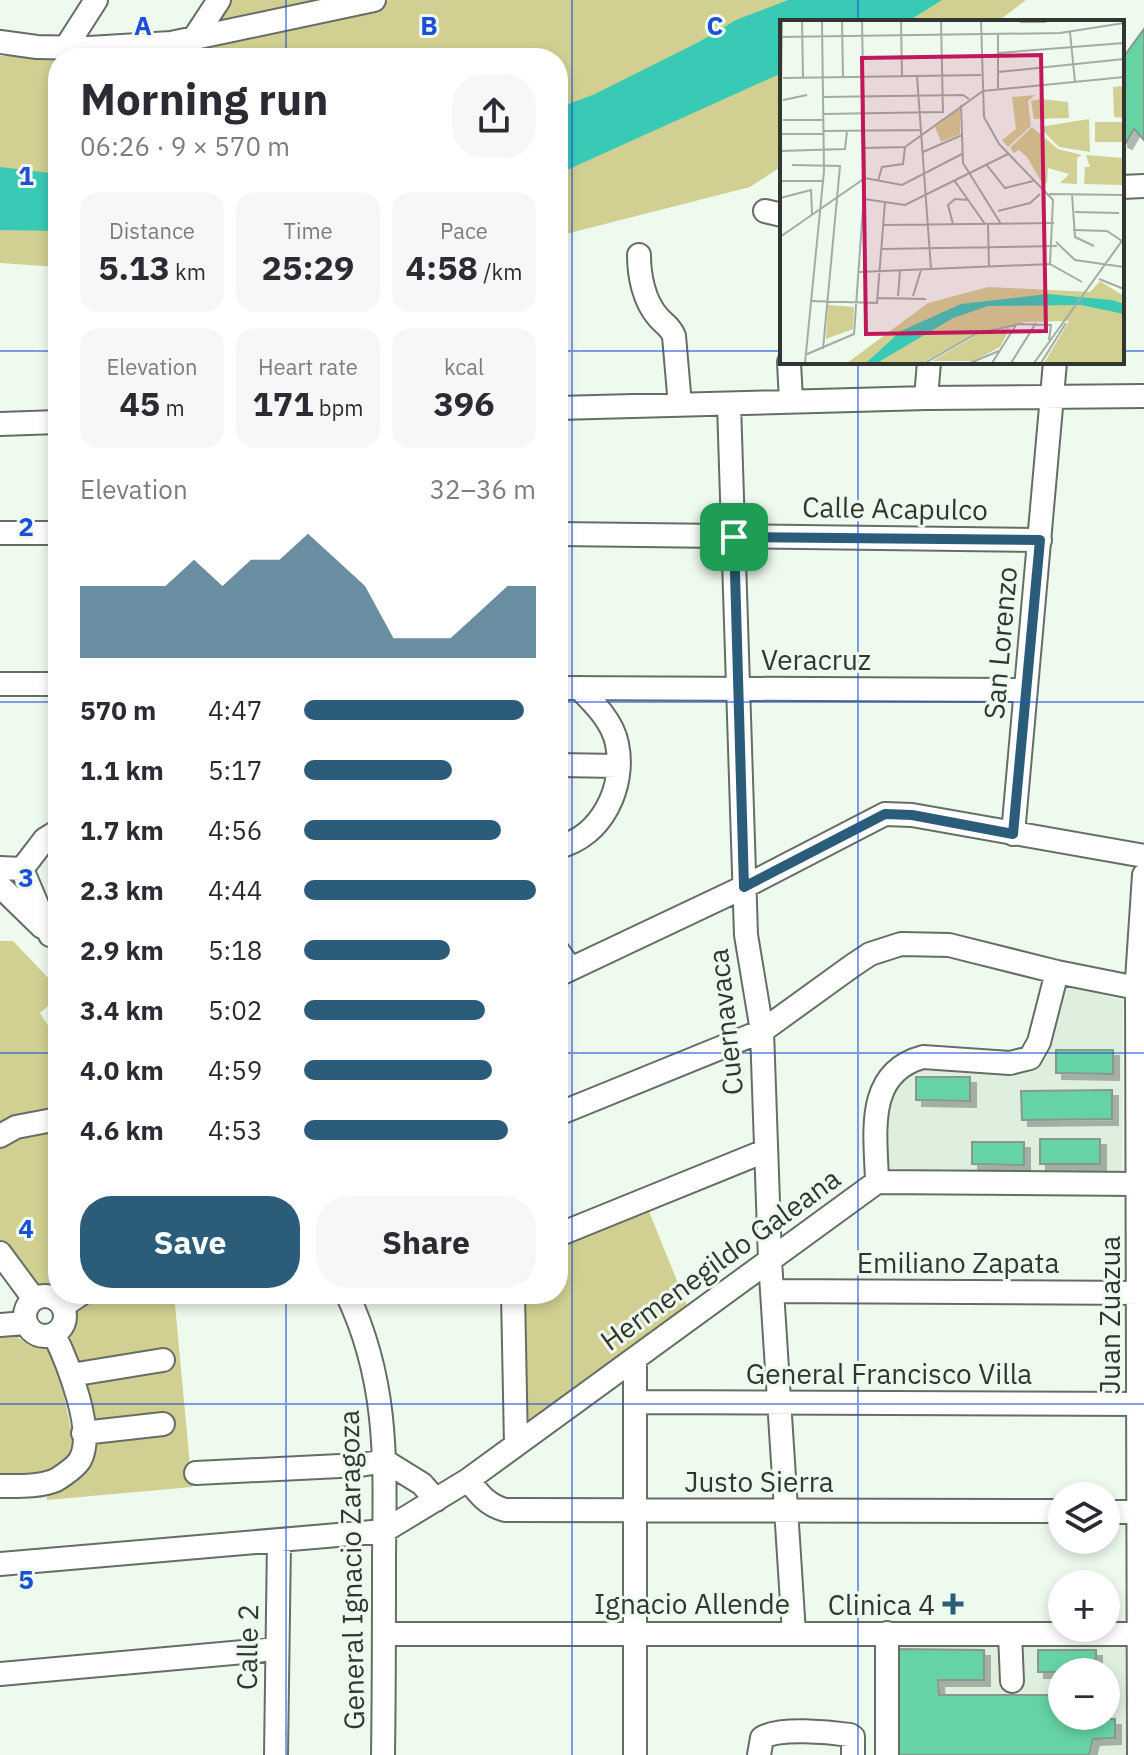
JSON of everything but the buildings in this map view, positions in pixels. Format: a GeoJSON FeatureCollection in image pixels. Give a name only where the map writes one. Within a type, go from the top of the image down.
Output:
{"type":"FeatureCollection","features":[{"type":"Feature","properties":{"kind":"street"},"geometry":{"type":"LineString","coordinates":[[66,47],[96,0]]}},
{"type":"Feature","properties":{"kind":"street"},"geometry":{"type":"LineString","coordinates":[[194,38],[219,0]]}},
{"type":"Feature","properties":{"kind":"street"},"geometry":{"type":"LineString","coordinates":[[0,42],[66,47],[130,46],[194,38],[374,0]]}},
{"type":"Feature","properties":{"kind":"street"},"geometry":{"type":"LineString","coordinates":[[1124,187],[1144,186]]}},
{"type":"Feature","properties":{"kind":"street"},"geometry":{"type":"LineString","coordinates":[[639,255],[642,285],[651,306],[657,316],[671,327],[674,336],[680,405]]}},
{"type":"Feature","properties":{"kind":"street"},"geometry":{"type":"LineString","coordinates":[[789,364],[791,401]]}},
{"type":"Feature","properties":{"kind":"street"},"geometry":{"type":"LineString","coordinates":[[926,398],[929,364]]}},
{"type":"Feature","properties":{"kind":"street","name":"San Lorenzo"},"geometry":{"type":"LineString","coordinates":[[1013,834],[1055,364]]}},
{"type":"Feature","properties":{"kind":"street"},"geometry":{"type":"LineString","coordinates":[[568,408],[926,398],[1144,396]]}},
{"type":"Feature","properties":{"kind":"street","name":"Cuernavaca"},"geometry":{"type":"LineString","coordinates":[[729,404],[744,887],[748,961],[762,1031],[770,1260],[794,1633]]}},
{"type":"Feature","properties":{"kind":"street"},"geometry":{"type":"LineString","coordinates":[[0,424],[48,422]]}},
{"type":"Feature","properties":{"kind":"street"},"geometry":{"type":"LineString","coordinates":[[0,533],[48,533]]}},
{"type":"Feature","properties":{"kind":"street","name":"Calle Acapulco"},"geometry":{"type":"LineString","coordinates":[[568,534],[1040,540]]}},
{"type":"Feature","properties":{"kind":"street"},"geometry":{"type":"LineString","coordinates":[[0,684],[48,684]]}},
{"type":"Feature","properties":{"kind":"street"},"geometry":{"type":"LineString","coordinates":[[568,688],[609,723],[617,743],[618,766],[608,809],[589,831],[568,844]]}},
{"type":"Feature","properties":{"kind":"street","name":"Veracruz"},"geometry":{"type":"LineString","coordinates":[[568,688],[1026,690]]}},
{"type":"Feature","properties":{"kind":"street"},"geometry":{"type":"LineString","coordinates":[[568,765],[618,766]]}},
{"type":"Feature","properties":{"kind":"street"},"geometry":{"type":"LineString","coordinates":[[568,962],[744,887],[885,814],[912,815],[1144,856]]}},
{"type":"Feature","properties":{"kind":"street"},"geometry":{"type":"LineString","coordinates":[[48,837],[11,868],[48,929]]}},
{"type":"Feature","properties":{"kind":"street","name":"Juan Zuazua"},"geometry":{"type":"LineString","coordinates":[[1139,1755],[1142,1293],[1137,1184],[1144,875]]}},
{"type":"Feature","properties":{"kind":"street"},"geometry":{"type":"LineString","coordinates":[[0,886],[48,933]]}},
{"type":"Feature","properties":{"kind":"street"},"geometry":{"type":"LineString","coordinates":[[568,1110],[762,1031],[870,954],[901,944],[949,945],[1057,972],[1141,986]]}},
{"type":"Feature","properties":{"kind":"street"},"geometry":{"type":"LineString","coordinates":[[877,1182],[877,1107],[882,1090],[892,1075],[912,1060],[923,1057],[1010,1063],[1030,1058],[1039,1042],[1057,972]]}},
{"type":"Feature","properties":{"kind":"street"},"geometry":{"type":"LineString","coordinates":[[0,1136],[16,1127],[48,1121]]}},
{"type":"Feature","properties":{"kind":"street"},"geometry":{"type":"LineString","coordinates":[[568,1231],[765,1151]]}},
{"type":"Feature","properties":{"kind":"street","name":"Hermenegildo Galeana"},"geometry":{"type":"LineString","coordinates":[[384,1531],[468,1480],[877,1182],[1137,1184]]}},
{"type":"Feature","properties":{"kind":"street"},"geometry":{"type":"LineString","coordinates":[[0,1253],[34,1299]]}},
{"type":"Feature","properties":{"kind":"street","name":"Emiliano Zapata"},"geometry":{"type":"LineString","coordinates":[[772,1291],[1142,1293]]}},
{"type":"Feature","properties":{"kind":"street"},"geometry":{"type":"LineString","coordinates":[[48,1296],[34,1299],[25,1309],[25,1323],[40,1336],[59,1331],[71,1304]]}},
{"type":"Feature","properties":{"kind":"street","name":"General Ignacio Zaragoza"},"geometry":{"type":"LineString","coordinates":[[351,1304],[374,1367],[383,1415],[383,1755]]}},
{"type":"Feature","properties":{"kind":"street"},"geometry":{"type":"LineString","coordinates":[[513,1304],[516,1445]]}},
{"type":"Feature","properties":{"kind":"street"},"geometry":{"type":"LineString","coordinates":[[0,1325],[25,1323]]}},
{"type":"Feature","properties":{"kind":"street"},"geometry":{"type":"LineString","coordinates":[[0,1486],[54,1481],[74,1468],[82,1458],[79,1402],[54,1334]]}},
{"type":"Feature","properties":{"kind":"street"},"geometry":{"type":"LineString","coordinates":[[635,1359],[635,1755]]}},
{"type":"Feature","properties":{"kind":"street"},"geometry":{"type":"LineString","coordinates":[[71,1375],[163,1360]]}},
{"type":"Feature","properties":{"kind":"street","name":"General Francisco Villa"},"geometry":{"type":"LineString","coordinates":[[635,1402],[1142,1404]]}},
{"type":"Feature","properties":{"kind":"street"},"geometry":{"type":"LineString","coordinates":[[83,1433],[163,1424]]}},
{"type":"Feature","properties":{"kind":"street"},"geometry":{"type":"LineString","coordinates":[[196,1473],[360,1465],[385,1461],[422,1484],[436,1500]]}},
{"type":"Feature","properties":{"kind":"street","name":"Justo Sierra"},"geometry":{"type":"LineString","coordinates":[[468,1480],[481,1497],[505,1510],[1048,1511]]}},
{"type":"Feature","properties":{"kind":"street"},"geometry":{"type":"LineString","coordinates":[[1120,1512],[1141,1512]]}},
{"type":"Feature","properties":{"kind":"street"},"geometry":{"type":"LineString","coordinates":[[0,1564],[384,1531]]}},
{"type":"Feature","properties":{"kind":"street","name":"Calle 2"},"geometry":{"type":"LineString","coordinates":[[276,1755],[279,1541]]}},
{"type":"Feature","properties":{"kind":"street"},"geometry":{"type":"LineString","coordinates":[[887,1633],[887,1755]]}},
{"type":"Feature","properties":{"kind":"street","name":"Ignacio Allende"},"geometry":{"type":"LineString","coordinates":[[384,1634],[1142,1634]]}},
{"type":"Feature","properties":{"kind":"street"},"geometry":{"type":"LineString","coordinates":[[1010,1634],[1012,1681]]}},
{"type":"Feature","properties":{"kind":"street"},"geometry":{"type":"LineString","coordinates":[[0,1674],[277,1649]]}},
{"type":"Feature","properties":{"kind":"street"},"geometry":{"type":"LineString","coordinates":[[759,1755],[762,1738],[781,1732],[850,1735],[853,1737],[853,1755]]}},
{"type":"Feature","properties":{"kind":"shaded area"},"geometry":{"type":"Polygon","coordinates":[[[229,0],[343,0],[223,25],[217,18],[229,0]]]}},
{"type":"Feature","properties":{"kind":"shaded area"},"geometry":{"type":"Polygon","coordinates":[[[390,0],[1026,0],[1000,20],[780,20],[780,167],[750,187],[568,233],[568,48],[173,48],[390,0]]]}},
{"type":"Feature","properties":{"kind":"shaded area"},"geometry":{"type":"Polygon","coordinates":[[[0,56],[48,56],[48,266],[0,263],[0,56]]]}},
{"type":"Feature","properties":{"kind":"shaded area"},"geometry":{"type":"Polygon","coordinates":[[[0,941],[13,941],[48,978],[48,1006],[40,1013],[48,1025],[48,1287],[39,1287],[0,1239],[0,941]]]}},
{"type":"Feature","properties":{"kind":"shaded area"},"geometry":{"type":"Polygon","coordinates":[[[1065,986],[1123,1000],[1122,1176],[887,1176],[881,1120],[891,1088],[911,1072],[932,1068],[1003,1075],[1020,1075],[1033,1070],[1044,1061],[1051,1047],[1065,986]]]}},
{"type":"Feature","properties":{"kind":"shaded area"},"geometry":{"type":"Polygon","coordinates":[[[648,1209],[688,1308],[527,1422],[525,1304],[568,1304],[568,1242],[648,1209]]]}},
{"type":"Feature","properties":{"kind":"shaded area"},"geometry":{"type":"Polygon","coordinates":[[[175,1304],[192,1487],[47,1500],[47,1496],[75,1483],[90,1466],[93,1405],[69,1333],[76,1322],[73,1306],[175,1304]]]}},
{"type":"Feature","properties":{"kind":"shaded area"},"geometry":{"type":"Polygon","coordinates":[[[10,1332],[32,1347],[54,1348],[74,1444],[69,1460],[55,1470],[0,1476],[0,1333],[10,1332]]]}},
{"type":"Feature","properties":{"kind":"shaded area"},"geometry":{"type":"Polygon","coordinates":[[[892,1642],[1130,1642],[1130,1755],[893,1755],[892,1642]]]}},
{"type":"Feature","properties":{"kind":"water"},"geometry":{"type":"Polygon","coordinates":[[[788,0],[942,0],[910,20],[780,20],[780,74],[568,169],[568,104],[699,42],[736,20],[788,0]]]}},
{"type":"Feature","properties":{"kind":"water"},"geometry":{"type":"Polygon","coordinates":[[[0,167],[48,173],[48,231],[0,230],[0,167]]]}},
{"type":"Feature","properties":{"kind":"place","name":"Clinica 4"},"geometry":{"type":"Point","coordinates":[953,1604]}},
{"type":"Feature","properties":{"kind":"route"},"geometry":{"type":"LineString","coordinates":[[734,537],[1040,540],[1013,834],[912,815],[885,814],[744,887],[734,537]]}}]}
